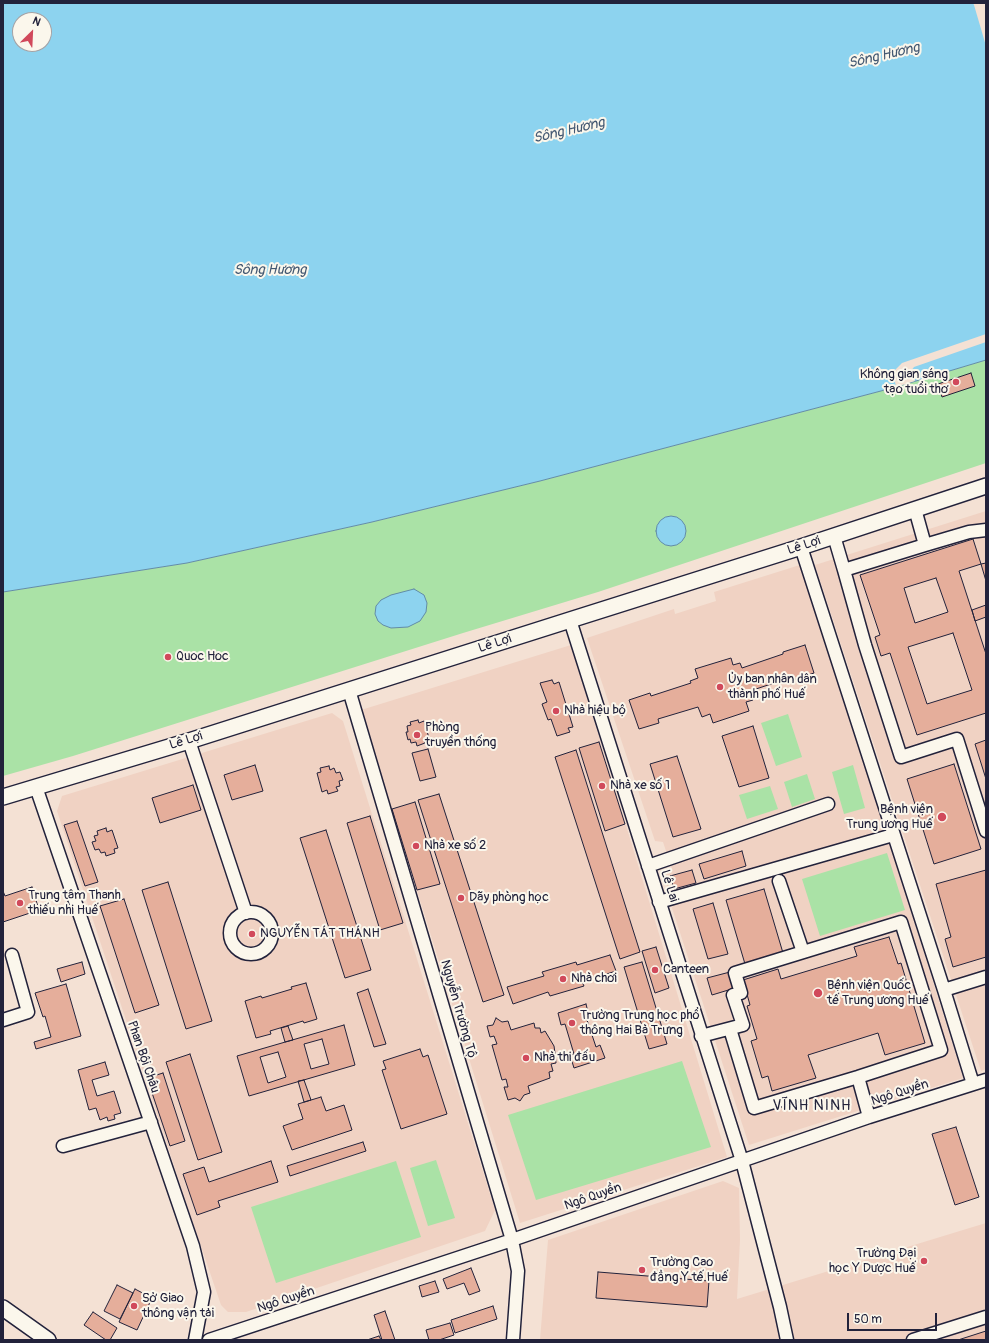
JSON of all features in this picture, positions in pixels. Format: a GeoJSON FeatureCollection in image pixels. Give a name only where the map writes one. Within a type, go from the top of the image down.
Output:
{"type":"FeatureCollection","features":[{"type":"Feature","properties":{"kind":"main road","name":"Lê Lợi"},"geometry":{"type":"LineString","coordinates":[[3,797],[189,741],[801,547],[986,486]]}},
{"type":"Feature","properties":{"kind":"main road"},"geometry":{"type":"LineString","coordinates":[[3,1308],[48,1340]]}},
{"type":"Feature","properties":{"kind":"street"},"geometry":{"type":"LineString","coordinates":[[915,509],[925,545]]}},
{"type":"Feature","properties":{"kind":"street"},"geometry":{"type":"LineString","coordinates":[[844,570],[969,532],[986,530]]}},
{"type":"Feature","properties":{"kind":"street"},"geometry":{"type":"LineString","coordinates":[[834,536],[865,646],[901,757],[958,739],[986,831]]}},
{"type":"Feature","properties":{"kind":"street"},"geometry":{"type":"LineString","coordinates":[[801,547],[974,1084]]}},
{"type":"Feature","properties":{"kind":"street","name":"Lê Lai"},"geometry":{"type":"LineString","coordinates":[[570,620],[742,1161],[780,1307],[787,1340]]}},
{"type":"Feature","properties":{"kind":"street","name":"Nguyễn Trường Tộ"},"geometry":{"type":"LineString","coordinates":[[349,690],[512,1240],[518,1271],[513,1340]]}},
{"type":"Feature","properties":{"kind":"street"},"geometry":{"type":"LineString","coordinates":[[189,741],[246,913]]}},
{"type":"Feature","properties":{"kind":"street","name":"Phan Bội Châu"},"geometry":{"type":"LineString","coordinates":[[36,787],[193,1246],[204,1292],[195,1340]]}},
{"type":"Feature","properties":{"kind":"street"},"geometry":{"type":"LineString","coordinates":[[648,866],[828,804]]}},
{"type":"Feature","properties":{"kind":"street"},"geometry":{"type":"LineString","coordinates":[[660,902],[893,835]]}},
{"type":"Feature","properties":{"kind":"street"},"geometry":{"type":"LineString","coordinates":[[779,881],[803,952]]}},
{"type":"Feature","properties":{"kind":"street"},"geometry":{"type":"LineString","coordinates":[[701,1036],[743,1025],[733,995],[741,993],[735,973],[901,922],[941,1050],[858,1078],[754,1108],[730,1029]]}},
{"type":"Feature","properties":{"kind":"street"},"geometry":{"type":"LineString","coordinates":[[3,1020],[28,1012],[12,955]]}},
{"type":"Feature","properties":{"kind":"street"},"geometry":{"type":"LineString","coordinates":[[944,990],[986,977]]}},
{"type":"Feature","properties":{"kind":"street"},"geometry":{"type":"LineString","coordinates":[[858,1078],[869,1118]]}},
{"type":"Feature","properties":{"kind":"street","name":"Ngô Quyền"},"geometry":{"type":"LineString","coordinates":[[209,1340],[512,1240],[869,1118],[986,1080]]}},
{"type":"Feature","properties":{"kind":"street"},"geometry":{"type":"LineString","coordinates":[[63,1146],[151,1122]]}},
{"type":"Feature","properties":{"kind":"street"},"geometry":{"type":"LineString","coordinates":[[913,1340],[986,1317]]}},
{"type":"Feature","properties":{"kind":"shaded area","name":"Bệnh viện Trung ương Huế"},"geometry":{"type":"Polygon","coordinates":[[[986,511],[986,1069],[981,1071],[815,565],[986,511]]]}},
{"type":"Feature","properties":{"kind":"shaded area"},"geometry":{"type":"Polygon","coordinates":[[[803,564],[963,1078],[749,1145],[672,908],[664,872],[672,869],[663,842],[655,841],[587,638],[674,609],[675,614],[716,601],[714,592],[803,564]]]}},
{"type":"Feature","properties":{"kind":"shaded area","name":"Trường Trung học phổ thông Hai Bà Trưng"},"geometry":{"type":"Polygon","coordinates":[[[571,645],[727,1157],[520,1223],[361,710],[571,645]]]}},
{"type":"Feature","properties":{"kind":"shaded area"},"geometry":{"type":"Polygon","coordinates":[[[332,713],[343,721],[495,1210],[485,1231],[246,1312],[228,1312],[221,1305],[57,811],[62,796],[332,713]]]}},
{"type":"Feature","properties":{"kind":"shaded area"},"geometry":{"type":"Polygon","coordinates":[[[723,1181],[739,1188],[740,1240],[737,1299],[986,1223],[986,1340],[540,1340],[548,1240],[723,1181]]]}},
{"type":"Feature","properties":{"kind":"green space"},"geometry":{"type":"Polygon","coordinates":[[[986,360],[986,463],[598,592],[73,756],[3,776],[3,592],[187,563],[372,522],[540,481],[896,387],[986,360]]]}},
{"type":"Feature","properties":{"kind":"green space"},"geometry":{"type":"Polygon","coordinates":[[[788,714],[802,757],[776,766],[761,723],[788,714]]]}},
{"type":"Feature","properties":{"kind":"green space"},"geometry":{"type":"Polygon","coordinates":[[[853,765],[865,808],[844,814],[832,772],[853,765]]]}},
{"type":"Feature","properties":{"kind":"green space"},"geometry":{"type":"Polygon","coordinates":[[[807,774],[815,799],[792,807],[784,782],[807,774]]]}},
{"type":"Feature","properties":{"kind":"green space"},"geometry":{"type":"Polygon","coordinates":[[[770,786],[778,809],[747,819],[739,795],[770,786]]]}},
{"type":"Feature","properties":{"kind":"green space"},"geometry":{"type":"Polygon","coordinates":[[[887,853],[905,910],[820,936],[802,879],[887,853]]]}},
{"type":"Feature","properties":{"kind":"green space"},"geometry":{"type":"Polygon","coordinates":[[[682,1061],[711,1147],[536,1200],[508,1115],[682,1061]]]}},
{"type":"Feature","properties":{"kind":"green space"},"geometry":{"type":"Polygon","coordinates":[[[436,1160],[455,1218],[428,1226],[410,1168],[436,1160]]]}},
{"type":"Feature","properties":{"kind":"green space"},"geometry":{"type":"Polygon","coordinates":[[[396,1161],[421,1237],[276,1283],[251,1207],[396,1161]]]}},
{"type":"Feature","properties":{"kind":"water","name":"Sông Hương"},"geometry":{"type":"Polygon","coordinates":[[[3,3],[986,3],[986,360],[896,387],[540,481],[372,522],[187,563],[3,592],[3,3]]]}},
{"type":"Feature","properties":{"kind":"water"},"geometry":{"type":"Polygon","coordinates":[[[671,516],[682,520],[686,531],[682,542],[671,546],[660,542],[656,531],[660,520],[671,516]]]}},
{"type":"Feature","properties":{"kind":"water"},"geometry":{"type":"Polygon","coordinates":[[[414,589],[424,595],[427,603],[426,612],[420,621],[408,627],[391,628],[378,621],[375,614],[376,606],[381,600],[391,595],[414,589]]]}},
{"type":"Feature","properties":{"kind":"pier"},"geometry":{"type":"Polygon","coordinates":[[[973,3],[986,3],[986,46],[974,5],[973,3]]]}},
{"type":"Feature","properties":{"kind":"pier"},"geometry":{"type":"Polygon","coordinates":[[[986,334],[986,342],[914,367],[911,371],[915,381],[896,387],[894,377],[895,370],[902,363],[986,334]]]}},
{"type":"Feature","properties":{"kind":"building"},"geometry":{"type":"Polygon","coordinates":[[[971,373],[975,386],[942,397],[938,384],[971,373]]]}},
{"type":"Feature","properties":{"kind":"building"},"geometry":{"type":"Polygon","coordinates":[[[973,539],[981,564],[959,571],[986,654],[986,713],[917,735],[890,653],[881,656],[875,637],[880,635],[860,575],[973,539]],[[936,578],[904,588],[915,623],[948,612],[936,578]],[[953,633],[908,647],[927,704],[972,690],[953,633]]]}},
{"type":"Feature","properties":{"kind":"building"},"geometry":{"type":"Polygon","coordinates":[[[986,563],[986,581],[981,564],[986,563]]]}},
{"type":"Feature","properties":{"kind":"building"},"geometry":{"type":"Polygon","coordinates":[[[986,605],[986,617],[975,621],[972,610],[986,605]]]}},
{"type":"Feature","properties":{"kind":"building","name":"Ủy ban nhân dân thành phố Huế"},"geometry":{"type":"Polygon","coordinates":[[[805,645],[814,673],[793,680],[792,677],[750,691],[753,700],[746,702],[749,711],[713,723],[710,714],[702,717],[698,707],[658,719],[659,723],[639,729],[629,700],[650,693],[651,696],[691,683],[690,681],[698,678],[695,669],[731,658],[733,665],[740,663],[742,668],[805,645]]]}},
{"type":"Feature","properties":{"kind":"building","name":"Nhà hiệu bộ"},"geometry":{"type":"Polygon","coordinates":[[[552,680],[554,684],[559,682],[573,727],[568,728],[570,732],[557,736],[551,719],[548,720],[542,704],[547,702],[540,683],[552,680]]]}},
{"type":"Feature","properties":{"kind":"building","name":"Phòng truyền thống"},"geometry":{"type":"Polygon","coordinates":[[[418,720],[419,723],[424,721],[429,738],[424,740],[425,743],[417,746],[416,742],[411,743],[410,739],[408,740],[406,732],[408,732],[407,726],[411,725],[410,722],[418,720]]]}},
{"type":"Feature","properties":{"kind":"building"},"geometry":{"type":"Polygon","coordinates":[[[753,726],[769,778],[739,787],[722,736],[753,726]]]}},
{"type":"Feature","properties":{"kind":"building"},"geometry":{"type":"Polygon","coordinates":[[[986,740],[986,779],[975,744],[986,740]]]}},
{"type":"Feature","properties":{"kind":"building","name":"Nhà xe số 1"},"geometry":{"type":"Polygon","coordinates":[[[599,742],[625,824],[605,831],[579,748],[599,742]]]}},
{"type":"Feature","properties":{"kind":"building"},"geometry":{"type":"Polygon","coordinates":[[[428,749],[436,777],[420,781],[412,753],[428,749]]]}},
{"type":"Feature","properties":{"kind":"building"},"geometry":{"type":"Polygon","coordinates":[[[576,750],[640,952],[620,959],[555,757],[576,750]]]}},
{"type":"Feature","properties":{"kind":"building"},"geometry":{"type":"Polygon","coordinates":[[[677,756],[701,829],[673,837],[650,764],[677,756]]]}},
{"type":"Feature","properties":{"kind":"building"},"geometry":{"type":"Polygon","coordinates":[[[954,764],[981,849],[934,864],[907,779],[954,764]]]}},
{"type":"Feature","properties":{"kind":"building"},"geometry":{"type":"Polygon","coordinates":[[[255,765],[263,791],[232,800],[224,775],[255,765]]]}},
{"type":"Feature","properties":{"kind":"building"},"geometry":{"type":"Polygon","coordinates":[[[329,766],[330,770],[334,768],[336,773],[340,772],[343,780],[339,781],[340,786],[336,787],[338,791],[328,794],[327,790],[322,792],[317,773],[321,772],[320,768],[329,766]]]}},
{"type":"Feature","properties":{"kind":"building"},"geometry":{"type":"Polygon","coordinates":[[[193,785],[201,810],[160,823],[152,798],[193,785]]]}},
{"type":"Feature","properties":{"kind":"building","name":"Dãy phòng học"},"geometry":{"type":"Polygon","coordinates":[[[439,794],[504,995],[483,1002],[418,800],[439,794]]]}},
{"type":"Feature","properties":{"kind":"building","name":"Nhà xe số 2"},"geometry":{"type":"Polygon","coordinates":[[[415,802],[440,884],[417,890],[392,809],[415,802]]]}},
{"type":"Feature","properties":{"kind":"building"},"geometry":{"type":"Polygon","coordinates":[[[370,816],[403,923],[380,930],[347,823],[370,816]]]}},
{"type":"Feature","properties":{"kind":"building"},"geometry":{"type":"Polygon","coordinates":[[[77,821],[98,882],[85,886],[64,825],[77,821]]]}},
{"type":"Feature","properties":{"kind":"building"},"geometry":{"type":"Polygon","coordinates":[[[106,828],[107,832],[112,830],[118,848],[114,849],[115,853],[106,856],[105,852],[101,853],[99,849],[95,850],[92,842],[96,841],[94,836],[98,835],[97,831],[106,828]]]}},
{"type":"Feature","properties":{"kind":"building"},"geometry":{"type":"Polygon","coordinates":[[[326,830],[371,970],[345,978],[300,838],[326,830]]]}},
{"type":"Feature","properties":{"kind":"building"},"geometry":{"type":"Polygon","coordinates":[[[742,851],[746,866],[704,879],[699,864],[742,851]]]}},
{"type":"Feature","properties":{"kind":"building"},"geometry":{"type":"Polygon","coordinates":[[[692,870],[696,883],[674,889],[670,876],[692,870]]]}},
{"type":"Feature","properties":{"kind":"building"},"geometry":{"type":"Polygon","coordinates":[[[986,870],[986,957],[953,967],[945,939],[951,937],[936,884],[986,870]]]}},
{"type":"Feature","properties":{"kind":"building"},"geometry":{"type":"Polygon","coordinates":[[[168,882],[212,1021],[186,1029],[142,890],[168,882]]]}},
{"type":"Feature","properties":{"kind":"building","name":"Trung tâm Thanh thiếu nhi Huế"},"geometry":{"type":"Polygon","coordinates":[[[32,887],[39,910],[3,922],[3,891],[5,896],[32,887]]]}},
{"type":"Feature","properties":{"kind":"building"},"geometry":{"type":"Polygon","coordinates":[[[764,889],[783,953],[745,964],[726,900],[764,889]]]}},
{"type":"Feature","properties":{"kind":"building"},"geometry":{"type":"Polygon","coordinates":[[[124,899],[159,1005],[135,1013],[100,906],[124,899]]]}},
{"type":"Feature","properties":{"kind":"building"},"geometry":{"type":"Polygon","coordinates":[[[713,903],[728,954],[708,959],[693,909],[713,903]]]}},
{"type":"Feature","properties":{"kind":"building"},"geometry":{"type":"Polygon","coordinates":[[[889,937],[898,964],[901,963],[925,1043],[885,1055],[878,1033],[808,1055],[816,1078],[772,1091],[768,1076],[762,1078],[751,1041],[757,1039],[747,1006],[750,1005],[743,980],[778,969],[781,979],[857,956],[854,947],[889,937]]]}},
{"type":"Feature","properties":{"kind":"building","name":"Canteen"},"geometry":{"type":"Polygon","coordinates":[[[656,947],[669,988],[655,993],[642,951],[656,947]]]}},
{"type":"Feature","properties":{"kind":"building","name":"Nhà chơi"},"geometry":{"type":"Polygon","coordinates":[[[610,955],[616,971],[582,982],[584,986],[550,996],[548,992],[513,1004],[507,987],[544,976],[542,972],[576,962],[577,965],[610,955]]]}},
{"type":"Feature","properties":{"kind":"building"},"geometry":{"type":"Polygon","coordinates":[[[82,962],[85,974],[61,982],[57,969],[82,962]]]}},
{"type":"Feature","properties":{"kind":"building"},"geometry":{"type":"Polygon","coordinates":[[[642,962],[667,1044],[649,1049],[624,967],[642,962]]]}},
{"type":"Feature","properties":{"kind":"building"},"geometry":{"type":"Polygon","coordinates":[[[730,972],[735,988],[712,995],[707,978],[730,972]]]}},
{"type":"Feature","properties":{"kind":"building"},"geometry":{"type":"Polygon","coordinates":[[[306,983],[317,1019],[304,1023],[303,1021],[270,1031],[271,1034],[256,1038],[245,1001],[261,996],[262,998],[306,983]]]}},
{"type":"Feature","properties":{"kind":"building"},"geometry":{"type":"Polygon","coordinates":[[[66,984],[81,1036],[36,1049],[34,1042],[51,1037],[45,1016],[43,1017],[35,993],[66,984]]]}},
{"type":"Feature","properties":{"kind":"building"},"geometry":{"type":"Polygon","coordinates":[[[368,989],[386,1044],[374,1047],[357,993],[368,989]]]}},
{"type":"Feature","properties":{"kind":"building"},"geometry":{"type":"Polygon","coordinates":[[[586,1004],[589,1016],[586,1017],[596,1047],[600,1045],[605,1058],[574,1068],[570,1055],[574,1054],[565,1024],[561,1025],[558,1013],[586,1004]]]}},
{"type":"Feature","properties":{"kind":"building","name":"Nhà thi đấu"},"geometry":{"type":"Polygon","coordinates":[[[496,1018],[502,1022],[508,1021],[511,1030],[534,1023],[535,1028],[540,1028],[541,1033],[545,1031],[554,1046],[556,1063],[551,1064],[553,1071],[549,1072],[550,1078],[528,1086],[530,1093],[524,1095],[520,1101],[515,1098],[508,1100],[504,1087],[508,1087],[506,1079],[502,1080],[492,1045],[497,1044],[494,1036],[490,1037],[487,1026],[493,1025],[496,1018]]]}},
{"type":"Feature","properties":{"kind":"building"},"geometry":{"type":"Polygon","coordinates":[[[344,1025],[355,1065],[249,1096],[237,1056],[344,1025]],[[322,1039],[304,1044],[311,1069],[329,1064],[322,1039]],[[278,1052],[260,1057],[268,1083],[286,1077],[278,1052]]]}},
{"type":"Feature","properties":{"kind":"building"},"geometry":{"type":"Polygon","coordinates":[[[288,1026],[293,1040],[285,1042],[281,1028],[288,1026]]]}},
{"type":"Feature","properties":{"kind":"building"},"geometry":{"type":"Polygon","coordinates":[[[420,1049],[423,1057],[428,1055],[447,1114],[401,1129],[382,1070],[386,1069],[383,1061],[420,1049]]]}},
{"type":"Feature","properties":{"kind":"building"},"geometry":{"type":"Polygon","coordinates":[[[190,1054],[222,1152],[198,1160],[166,1062],[190,1054]]]}},
{"type":"Feature","properties":{"kind":"building"},"geometry":{"type":"Polygon","coordinates":[[[105,1062],[109,1075],[92,1080],[97,1096],[114,1091],[121,1113],[114,1115],[115,1119],[108,1121],[107,1117],[100,1120],[96,1108],[89,1110],[78,1070],[105,1062]]]}},
{"type":"Feature","properties":{"kind":"building"},"geometry":{"type":"Polygon","coordinates":[[[163,1073],[185,1141],[170,1146],[147,1078],[163,1073]]]}},
{"type":"Feature","properties":{"kind":"building"},"geometry":{"type":"Polygon","coordinates":[[[304,1080],[311,1100],[304,1102],[298,1081],[304,1080]]]}},
{"type":"Feature","properties":{"kind":"building"},"geometry":{"type":"Polygon","coordinates":[[[321,1097],[326,1111],[344,1105],[352,1130],[292,1150],[283,1126],[303,1119],[298,1104],[321,1097]]]}},
{"type":"Feature","properties":{"kind":"building"},"geometry":{"type":"Polygon","coordinates":[[[956,1127],[979,1197],[955,1205],[932,1134],[956,1127]]]}},
{"type":"Feature","properties":{"kind":"building"},"geometry":{"type":"Polygon","coordinates":[[[363,1142],[366,1151],[290,1176],[287,1166],[363,1142]]]}},
{"type":"Feature","properties":{"kind":"building"},"geometry":{"type":"Polygon","coordinates":[[[271,1161],[278,1182],[218,1201],[220,1207],[197,1215],[183,1174],[204,1167],[209,1182],[271,1161]]]}},
{"type":"Feature","properties":{"kind":"building"},"geometry":{"type":"Polygon","coordinates":[[[471,1268],[480,1291],[469,1295],[464,1283],[447,1289],[443,1279],[471,1268]]]}},
{"type":"Feature","properties":{"kind":"building"},"geometry":{"type":"Polygon","coordinates":[[[598,1272],[709,1281],[707,1307],[596,1298],[598,1272]]]}},
{"type":"Feature","properties":{"kind":"building"},"geometry":{"type":"Polygon","coordinates":[[[435,1281],[439,1292],[422,1297],[419,1286],[435,1281]]]}},
{"type":"Feature","properties":{"kind":"building"},"geometry":{"type":"Polygon","coordinates":[[[117,1285],[133,1293],[120,1319],[104,1311],[117,1285]]]}},
{"type":"Feature","properties":{"kind":"building"},"geometry":{"type":"Polygon","coordinates":[[[135,1289],[152,1298],[137,1330],[119,1322],[135,1289]]]}},
{"type":"Feature","properties":{"kind":"building"},"geometry":{"type":"Polygon","coordinates":[[[493,1306],[497,1319],[455,1333],[451,1320],[493,1306]]]}},
{"type":"Feature","properties":{"kind":"building"},"geometry":{"type":"Polygon","coordinates":[[[385,1311],[395,1340],[382,1340],[374,1315],[385,1311]]]}},
{"type":"Feature","properties":{"kind":"building"},"geometry":{"type":"Polygon","coordinates":[[[93,1312],[117,1328],[110,1340],[106,1340],[84,1325],[93,1312]]]}},
{"type":"Feature","properties":{"kind":"building"},"geometry":{"type":"Polygon","coordinates":[[[450,1323],[454,1335],[439,1340],[429,1340],[426,1330],[450,1323]]]}},
{"type":"Feature","properties":{"kind":"building"},"geometry":{"type":"Polygon","coordinates":[[[986,1331],[986,1340],[958,1340],[986,1331]]]}},
{"type":"Feature","properties":{"kind":"building"},"geometry":{"type":"Polygon","coordinates":[[[379,1336],[381,1340],[367,1340],[379,1336]]]}},
{"type":"Feature","properties":{"kind":"place","name":"Không gian sáng tạo tuổi thơ"},"geometry":{"type":"Point","coordinates":[956,382]}},
{"type":"Feature","properties":{"kind":"place","name":"Quoc Hoc"},"geometry":{"type":"Point","coordinates":[168,657]}},
{"type":"Feature","properties":{"kind":"place","name":"Ủy ban nhân dân thành phố Huế"},"geometry":{"type":"Point","coordinates":[720,687]}},
{"type":"Feature","properties":{"kind":"place","name":"Nhà hiệu bộ"},"geometry":{"type":"Point","coordinates":[556,711]}},
{"type":"Feature","properties":{"kind":"place","name":"Phòng truyền thống"},"geometry":{"type":"Point","coordinates":[417,735]}},
{"type":"Feature","properties":{"kind":"place","name":"Nhà xe số 1"},"geometry":{"type":"Point","coordinates":[602,786]}},
{"type":"Feature","properties":{"kind":"place","name":"Bệnh viện Trung ương Huế"},"geometry":{"type":"Point","coordinates":[942,817]}},
{"type":"Feature","properties":{"kind":"place","name":"Nhà xe số 2"},"geometry":{"type":"Point","coordinates":[416,846]}},
{"type":"Feature","properties":{"kind":"place","name":"Dãy phòng học"},"geometry":{"type":"Point","coordinates":[461,898]}},
{"type":"Feature","properties":{"kind":"place","name":"Trung tâm Thanh thiếu nhi Huế"},"geometry":{"type":"Point","coordinates":[20,903]}},
{"type":"Feature","properties":{"kind":"place","name":"NGUYỄN TÁT THÁNH"},"geometry":{"type":"Point","coordinates":[252,934]}},
{"type":"Feature","properties":{"kind":"place","name":"Canteen"},"geometry":{"type":"Point","coordinates":[655,970]}},
{"type":"Feature","properties":{"kind":"place","name":"Nhà chơi"},"geometry":{"type":"Point","coordinates":[563,979]}},
{"type":"Feature","properties":{"kind":"place","name":"Bệnh viện Quốc tế Trung ương Huế"},"geometry":{"type":"Point","coordinates":[818,993]}},
{"type":"Feature","properties":{"kind":"place","name":"Trường Trung học phổ thông Hai Bà Trưng"},"geometry":{"type":"Point","coordinates":[572,1023]}},
{"type":"Feature","properties":{"kind":"place","name":"Nhà thi đấu"},"geometry":{"type":"Point","coordinates":[526,1058]}},
{"type":"Feature","properties":{"kind":"place","name":"Trường Đại học Y Dược Huế"},"geometry":{"type":"Point","coordinates":[924,1261]}},
{"type":"Feature","properties":{"kind":"place","name":"Trường Cao đẳng Y tế Huế"},"geometry":{"type":"Point","coordinates":[642,1270]}},
{"type":"Feature","properties":{"kind":"place","name":"Sở Giao thông vận tải"},"geometry":{"type":"Point","coordinates":[134,1306]}},
{"type":"Feature","properties":{"kind":"district","name":"VĨNH NINH"},"geometry":{"type":"Point","coordinates":[812,1106]}}]}
